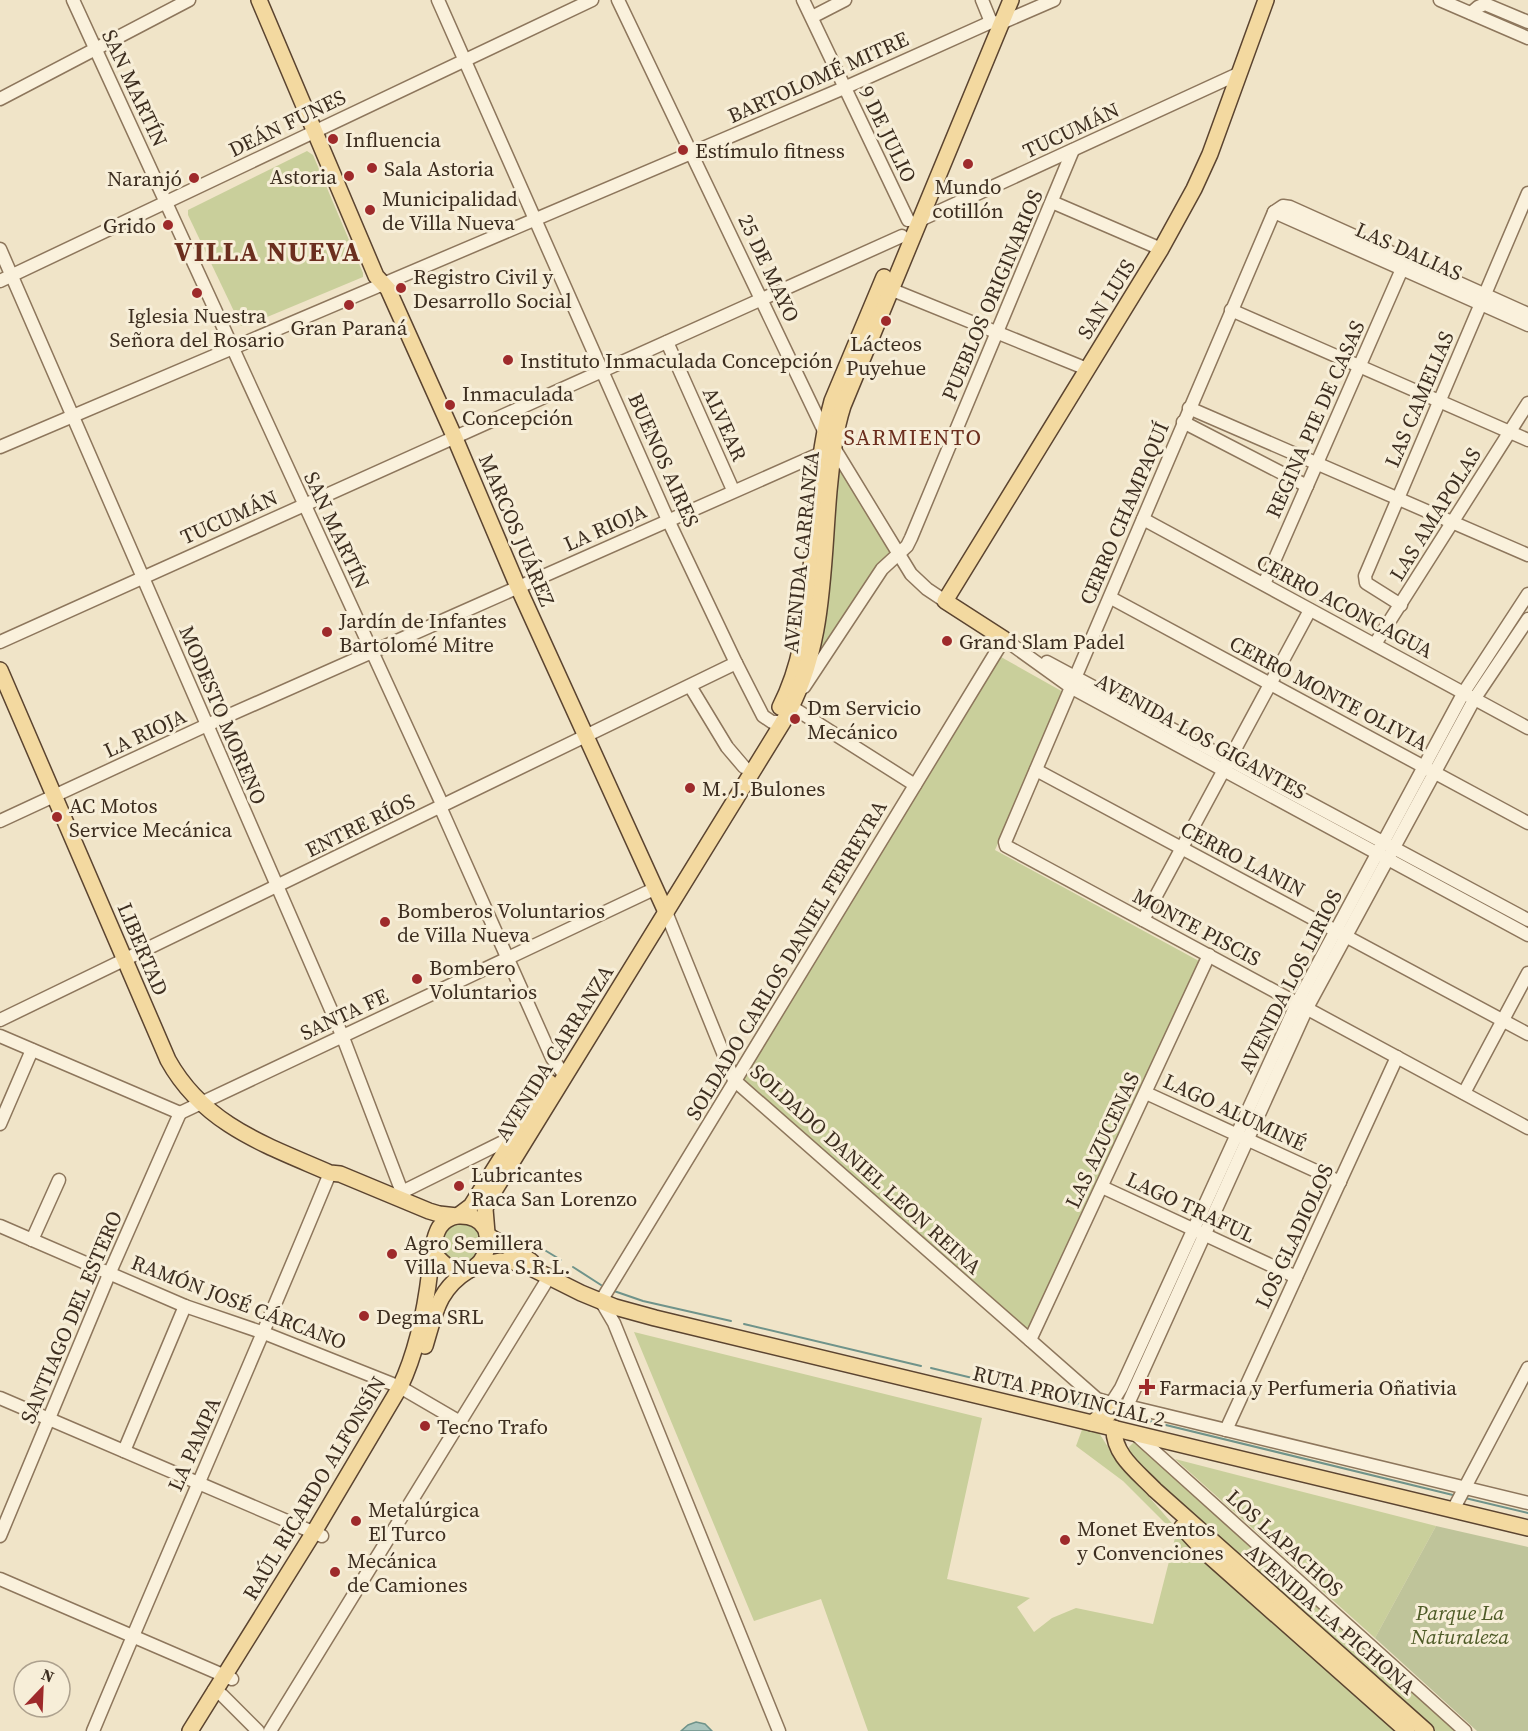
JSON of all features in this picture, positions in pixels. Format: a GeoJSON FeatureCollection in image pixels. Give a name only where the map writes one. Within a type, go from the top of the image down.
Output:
{"type":"FeatureCollection","features":[{"type":"Feature","properties":{"kind":"main road","name":"MARCOS JUÁREZ"},"geometry":{"type":"LineString","coordinates":[[259,0],[376,276],[388,289],[518,587],[660,901]]}},
{"type":"Feature","properties":{"kind":"main road","name":"AVENIDA CARRANZA"},"geometry":{"type":"LineString","coordinates":[[996,22],[1000,0]]}},
{"type":"Feature","properties":{"kind":"main road","name":"AVENIDA CARRANZA"},"geometry":{"type":"LineString","coordinates":[[660,901],[778,722],[804,638],[828,450],[843,406],[890,289],[913,221],[996,22],[1011,0]]}},
{"type":"Feature","properties":{"kind":"main road","name":"SAN LUIS"},"geometry":{"type":"LineString","coordinates":[[945,601],[1161,249],[1194,189],[1210,154],[1266,0]]}},
{"type":"Feature","properties":{"kind":"main road","name":"AVENIDA CARRANZA"},"geometry":{"type":"LineString","coordinates":[[487,1234],[485,1209],[488,1201],[660,901],[744,767],[794,703],[805,679],[816,638],[828,450],[825,433],[832,401],[902,236],[913,221]]}},
{"type":"Feature","properties":{"kind":"main road"},"geometry":{"type":"LineString","coordinates":[[945,601],[1004,639]]}},
{"type":"Feature","properties":{"kind":"main road","name":"LIBERTAD"},"geometry":{"type":"LineString","coordinates":[[0,670],[168,1060],[181,1080],[202,1104],[225,1123],[247,1136],[330,1173],[338,1180],[415,1213],[429,1226],[433,1247]]}},
{"type":"Feature","properties":{"kind":"main road","name":"AVENIDA CARRANZA"},"geometry":{"type":"LineString","coordinates":[[458,1216],[471,1206],[515,1136],[562,1072]]}},
{"type":"Feature","properties":{"kind":"main road","name":"LIBERTAD"},"geometry":{"type":"LineString","coordinates":[[330,1173],[340,1174],[401,1195],[439,1214],[458,1216]]}},
{"type":"Feature","properties":{"kind":"main road"},"geometry":{"type":"LineString","coordinates":[[473,1268],[486,1255],[489,1245],[483,1226],[474,1219],[458,1216],[447,1219],[439,1226],[433,1247],[440,1261],[448,1268],[458,1271],[473,1268],[500,1261],[521,1263],[601,1301]]}},
{"type":"Feature","properties":{"kind":"main road"},"geometry":{"type":"LineString","coordinates":[[487,1234],[601,1301]]}},
{"type":"Feature","properties":{"kind":"main road","name":"RAÚL RICARDO ALFONSÍN"},"geometry":{"type":"LineString","coordinates":[[404,1389],[421,1324],[433,1247]]}},
{"type":"Feature","properties":{"kind":"main road","name":"RAÚL RICARDO ALFONSÍN"},"geometry":{"type":"LineString","coordinates":[[190,1731],[218,1693],[318,1534],[418,1367],[445,1290],[454,1280],[473,1268]]}},
{"type":"Feature","properties":{"kind":"main road","name":"RUTA PROVINCIAL 2"},"geometry":{"type":"LineString","coordinates":[[601,1301],[627,1311],[692,1328],[1528,1527]]}},
{"type":"Feature","properties":{"kind":"main road"},"geometry":{"type":"LineString","coordinates":[[1092,1423],[1101,1416],[1107,1416],[1117,1406],[1133,1432]]}},
{"type":"Feature","properties":{"kind":"main road","name":"AVENIDA LA PICHONA"},"geometry":{"type":"LineString","coordinates":[[1114,1428],[1113,1440],[1121,1455],[1155,1490],[1426,1731]]}},
{"type":"Feature","properties":{"kind":"main road","name":"AVENIDA LA PICHONA"},"geometry":{"type":"LineString","coordinates":[[1155,1490],[1176,1520],[1205,1552],[1407,1731]]}},
{"type":"Feature","properties":{"kind":"main road","name":"RAÚL RICARDO ALFONSÍN"},"geometry":{"type":"LineString","coordinates":[[200,1731],[218,1693]]}},
{"type":"Feature","properties":{"kind":"street","name":"SAN MARTÍN"},"geometry":{"type":"LineString","coordinates":[[72,0],[373,653],[552,1058],[562,1072]]}},
{"type":"Feature","properties":{"kind":"street"},"geometry":{"type":"LineString","coordinates":[[0,99],[189,0]]}},
{"type":"Feature","properties":{"kind":"street","name":"BUENOS AIRES"},"geometry":{"type":"LineString","coordinates":[[438,0],[668,520],[763,716],[778,722]]}},
{"type":"Feature","properties":{"kind":"street","name":"DEÁN FUNES"},"geometry":{"type":"LineString","coordinates":[[6,278],[592,0]]}},
{"type":"Feature","properties":{"kind":"street","name":"25 DE MAYO"},"geometry":{"type":"LineString","coordinates":[[618,0],[825,433]]}},
{"type":"Feature","properties":{"kind":"street","name":"9 DE JULIO"},"geometry":{"type":"LineString","coordinates":[[803,0],[844,88],[913,221]]}},
{"type":"Feature","properties":{"kind":"street"},"geometry":{"type":"LineString","coordinates":[[812,17],[845,0]]}},
{"type":"Feature","properties":{"kind":"street"},"geometry":{"type":"LineString","coordinates":[[982,0],[996,22]]}},
{"type":"Feature","properties":{"kind":"street","name":"BARTOLOMÉ MITRE"},"geometry":{"type":"LineString","coordinates":[[0,447],[996,22],[1054,0]]}},
{"type":"Feature","properties":{"kind":"street"},"geometry":{"type":"LineString","coordinates":[[1440,0],[1528,38]]}},
{"type":"Feature","properties":{"kind":"street"},"geometry":{"type":"LineString","coordinates":[[1471,13],[1485,4],[1528,22]]}},
{"type":"Feature","properties":{"kind":"street","name":"TUCUMÁN"},"geometry":{"type":"LineString","coordinates":[[913,221],[1240,73]]}},
{"type":"Feature","properties":{"kind":"street"},"geometry":{"type":"LineString","coordinates":[[290,143],[303,142],[313,145],[327,156]]}},
{"type":"Feature","properties":{"kind":"street","name":"PUEBLOS ORIGINARIOS"},"geometry":{"type":"LineString","coordinates":[[794,703],[882,569],[899,554],[911,538],[1073,150]]}},
{"type":"Feature","properties":{"kind":"street","name":"LAS CAMELIAS"},"geometry":{"type":"LineString","coordinates":[[1401,605],[1373,589],[1366,583],[1365,576],[1528,193]]}},
{"type":"Feature","properties":{"kind":"street"},"geometry":{"type":"LineString","coordinates":[[1052,202],[1161,249]]}},
{"type":"Feature","properties":{"kind":"street","name":"LAS DALIAS"},"geometry":{"type":"LineString","coordinates":[[1274,212],[1283,206],[1290,207],[1482,299],[1528,325]]}},
{"type":"Feature","properties":{"kind":"street","name":"LAS DALIAS"},"geometry":{"type":"LineString","coordinates":[[1274,212],[1402,269],[1528,314]]}},
{"type":"Feature","properties":{"kind":"street","name":"CERRO CHAMPAQUÍ"},"geometry":{"type":"LineString","coordinates":[[1006,846],[1006,838],[1274,212]]}},
{"type":"Feature","properties":{"kind":"street","name":"TUCUMÁN"},"geometry":{"type":"LineString","coordinates":[[0,642],[902,236]]}},
{"type":"Feature","properties":{"kind":"street","name":"MODESTO MORENO"},"geometry":{"type":"LineString","coordinates":[[0,249],[6,278],[71,416],[342,1035],[401,1195]]}},
{"type":"Feature","properties":{"kind":"street","name":"REGINA PIE DE CASAS"},"geometry":{"type":"LineString","coordinates":[[1264,584],[1402,269]]}},
{"type":"Feature","properties":{"kind":"street"},"geometry":{"type":"LineString","coordinates":[[890,289],[1087,369]]}},
{"type":"Feature","properties":{"kind":"street"},"geometry":{"type":"LineString","coordinates":[[1231,310],[1528,440]]}},
{"type":"Feature","properties":{"kind":"street","name":"ALVEAR"},"geometry":{"type":"LineString","coordinates":[[667,342],[733,490]]}},
{"type":"Feature","properties":{"kind":"street","name":"LAS AMAPOLAS"},"geometry":{"type":"LineString","coordinates":[[1375,644],[1528,403]]}},
{"type":"Feature","properties":{"kind":"street"},"geometry":{"type":"LineString","coordinates":[[1189,408],[1528,555]]}},
{"type":"Feature","properties":{"kind":"street"},"geometry":{"type":"LineString","coordinates":[[1183,422],[1307,486]]}},
{"type":"Feature","properties":{"kind":"street"},"geometry":{"type":"LineString","coordinates":[[828,450],[911,574],[919,583],[945,601]]}},
{"type":"Feature","properties":{"kind":"street","name":"LA RIOJA"},"geometry":{"type":"LineString","coordinates":[[0,821],[207,725],[373,653],[733,490],[828,450]]}},
{"type":"Feature","properties":{"kind":"street","name":"CERRO ACONCAGUA"},"geometry":{"type":"LineString","coordinates":[[1143,519],[1528,728]]}},
{"type":"Feature","properties":{"kind":"street","name":"AVENIDA LOS LIRIOS"},"geometry":{"type":"LineString","coordinates":[[1117,1406],[1121,1388],[1199,1232],[1302,1006],[1470,695],[1528,594]]}},
{"type":"Feature","properties":{"kind":"street","name":"CERRO MONTE OLIVIA"},"geometry":{"type":"LineString","coordinates":[[1111,597],[1528,823]]}},
{"type":"Feature","properties":{"kind":"street"},"geometry":{"type":"LineString","coordinates":[[1143,920],[1310,610]]}},
{"type":"Feature","properties":{"kind":"street","name":"AVENIDA LOS LIRIOS"},"geometry":{"type":"LineString","coordinates":[[1470,695],[1528,619]]}},
{"type":"Feature","properties":{"kind":"street","name":"AVENIDA LOS GIGANTES"},"geometry":{"type":"LineString","coordinates":[[1004,639],[1074,682],[1387,852],[1528,935]]}},
{"type":"Feature","properties":{"kind":"street","name":"SOLDADO CARLOS DANIEL FERREYRA"},"geometry":{"type":"LineString","coordinates":[[601,1301],[1004,639]]}},
{"type":"Feature","properties":{"kind":"street","name":"ENTRE RÍOS"},"geometry":{"type":"LineString","coordinates":[[0,1020],[736,663]]}},
{"type":"Feature","properties":{"kind":"street"},"geometry":{"type":"LineString","coordinates":[[690,686],[727,747],[744,767]]}},
{"type":"Feature","properties":{"kind":"street"},"geometry":{"type":"LineString","coordinates":[[794,703],[915,785]]}},
{"type":"Feature","properties":{"kind":"street","name":"CERRO LANIN"},"geometry":{"type":"LineString","coordinates":[[1036,770],[1528,1034]]}},
{"type":"Feature","properties":{"kind":"street","name":"MONTE PISCIS"},"geometry":{"type":"LineString","coordinates":[[1006,846],[1528,1128]]}},
{"type":"Feature","properties":{"kind":"street","name":"AVENIDA LOS GIGANTES"},"geometry":{"type":"LineString","coordinates":[[1387,852],[1528,920]]}},
{"type":"Feature","properties":{"kind":"street","name":"SANTA FE"},"geometry":{"type":"LineString","coordinates":[[180,1113],[508,958],[660,901]]}},
{"type":"Feature","properties":{"kind":"street","name":"SOLDADO DANIEL LEON REINA"},"geometry":{"type":"LineString","coordinates":[[660,901],[734,1080],[1097,1399],[1117,1406],[1528,1503]]}},
{"type":"Feature","properties":{"kind":"street","name":"LAS AZUCENAS"},"geometry":{"type":"LineString","coordinates":[[1030,1340],[1209,955]]}},
{"type":"Feature","properties":{"kind":"street"},"geometry":{"type":"LineString","coordinates":[[1464,1094],[1528,973]]}},
{"type":"Feature","properties":{"kind":"street"},"geometry":{"type":"LineString","coordinates":[[0,1036],[180,1113]]}},
{"type":"Feature","properties":{"kind":"street"},"geometry":{"type":"LineString","coordinates":[[0,1124],[32,1050]]}},
{"type":"Feature","properties":{"kind":"street","name":"LOS GLADIOLOS"},"geometry":{"type":"LineString","coordinates":[[1226,1430],[1397,1057]]}},
{"type":"Feature","properties":{"kind":"street","name":"LAGO ALUMINÉ"},"geometry":{"type":"LineString","coordinates":[[1146,1092],[1340,1182]]}},
{"type":"Feature","properties":{"kind":"street","name":"SANTIAGO DEL ESTERO"},"geometry":{"type":"LineString","coordinates":[[0,1536],[110,1272],[180,1113]]}},
{"type":"Feature","properties":{"kind":"street"},"geometry":{"type":"LineString","coordinates":[[401,1195],[515,1136]]}},
{"type":"Feature","properties":{"kind":"street","name":"LA PAMPA"},"geometry":{"type":"LineString","coordinates":[[93,1731],[264,1334],[330,1173]]}},
{"type":"Feature","properties":{"kind":"street"},"geometry":{"type":"LineString","coordinates":[[32,1240],[59,1180]]}},
{"type":"Feature","properties":{"kind":"street","name":"LAGO TRAFUL"},"geometry":{"type":"LineString","coordinates":[[1102,1187],[1296,1278]]}},
{"type":"Feature","properties":{"kind":"street","name":"RAMÓN JOSÉ CÁRCANO"},"geometry":{"type":"LineString","coordinates":[[0,1226],[185,1306],[264,1334],[404,1389],[459,1422]]}},
{"type":"Feature","properties":{"kind":"street"},"geometry":{"type":"LineString","coordinates":[[270,1731],[549,1277]]}},
{"type":"Feature","properties":{"kind":"street"},"geometry":{"type":"LineString","coordinates":[[601,1301],[614,1323],[779,1731]]}},
{"type":"Feature","properties":{"kind":"street"},"geometry":{"type":"LineString","coordinates":[[124,1451],[185,1306]]}},
{"type":"Feature","properties":{"kind":"street"},"geometry":{"type":"LineString","coordinates":[[1453,1510],[1527,1371]]}},
{"type":"Feature","properties":{"kind":"street"},"geometry":{"type":"LineString","coordinates":[[0,1398],[318,1534]]}},
{"type":"Feature","properties":{"kind":"street","name":"LOS LAPACHOS"},"geometry":{"type":"LineString","coordinates":[[1133,1432],[1465,1731]]}},
{"type":"Feature","properties":{"kind":"street"},"geometry":{"type":"LineString","coordinates":[[0,1579],[228,1677]]}},
{"type":"Feature","properties":{"kind":"street"},"geometry":{"type":"LineString","coordinates":[[218,1693],[258,1731]]}},
{"type":"Feature","properties":{"kind":"green space"},"geometry":{"type":"Polygon","coordinates":[[[307,151],[313,155],[363,277],[241,326],[188,215],[188,210],[307,151]]]}},
{"type":"Feature","properties":{"kind":"green space"},"geometry":{"type":"Polygon","coordinates":[[[837,463],[890,551],[824,647],[821,648],[819,646],[837,463]]]}},
{"type":"Feature","properties":{"kind":"green space"},"geometry":{"type":"Polygon","coordinates":[[[1001,657],[1065,693],[995,850],[1199,961],[1029,1333],[741,1081],[1001,657]]]}},
{"type":"Feature","properties":{"kind":"green space"},"geometry":{"type":"Polygon","coordinates":[[[460,1223],[474,1229],[480,1243],[474,1257],[460,1263],[446,1257],[440,1243],[446,1229],[460,1223]]]}},
{"type":"Feature","properties":{"kind":"green space"},"geometry":{"type":"Polygon","coordinates":[[[634,1332],[982,1418],[947,1579],[1030,1598],[1017,1607],[1034,1632],[1052,1618],[1076,1608],[1153,1624],[1176,1534],[1123,1481],[1076,1446],[1083,1427],[1099,1433],[1115,1458],[1184,1537],[1401,1731],[868,1731],[821,1599],[754,1621],[634,1332]]]}},
{"type":"Feature","properties":{"kind":"green space"},"geometry":{"type":"Polygon","coordinates":[[[1135,1441],[1459,1731],[1432,1731],[1208,1534],[1130,1454],[1129,1447],[1135,1441]]]}},
{"type":"Feature","properties":{"kind":"green space"},"geometry":{"type":"Polygon","coordinates":[[[1175,1459],[1436,1526],[1375,1638],[1175,1459]]]}},
{"type":"Feature","properties":{"kind":"green space","name":"Parque La Naturaleza"},"geometry":{"type":"Polygon","coordinates":[[[1436,1526],[1528,1547],[1528,1731],[1477,1731],[1375,1638],[1436,1526]]]}},
{"type":"Feature","properties":{"kind":"water"},"geometry":{"type":"Polygon","coordinates":[[[696,1722],[705,1724],[712,1731],[681,1731],[696,1722]]]}},
{"type":"Feature","properties":{"kind":"waterway"},"geometry":{"type":"LineString","coordinates":[[737,1066],[786,986]]}},
{"type":"Feature","properties":{"kind":"waterway"},"geometry":{"type":"LineString","coordinates":[[528,1240],[561,1260]]}},
{"type":"Feature","properties":{"kind":"waterway"},"geometry":{"type":"LineString","coordinates":[[573,1267],[601,1285]]}},
{"type":"Feature","properties":{"kind":"waterway"},"geometry":{"type":"LineString","coordinates":[[614,1291],[643,1301],[731,1321]]}},
{"type":"Feature","properties":{"kind":"waterway"},"geometry":{"type":"LineString","coordinates":[[744,1324],[921,1366]]}},
{"type":"Feature","properties":{"kind":"waterway"},"geometry":{"type":"LineString","coordinates":[[931,1368],[1096,1408]]}},
{"type":"Feature","properties":{"kind":"waterway"},"geometry":{"type":"LineString","coordinates":[[1133,1417],[1457,1496]]}},
{"type":"Feature","properties":{"kind":"waterway"},"geometry":{"type":"LineString","coordinates":[[1465,1498],[1528,1513]]}},
{"type":"Feature","properties":{"kind":"place","name":"Influencia"},"geometry":{"type":"Point","coordinates":[333,139]}},
{"type":"Feature","properties":{"kind":"place","name":"Estímulo fitness"},"geometry":{"type":"Point","coordinates":[683,150]}},
{"type":"Feature","properties":{"kind":"place","name":"Mundo cotillón"},"geometry":{"type":"Point","coordinates":[968,164]}},
{"type":"Feature","properties":{"kind":"place","name":"Sala Astoria"},"geometry":{"type":"Point","coordinates":[372,168]}},
{"type":"Feature","properties":{"kind":"place","name":"Astoria"},"geometry":{"type":"Point","coordinates":[349,176]}},
{"type":"Feature","properties":{"kind":"place","name":"Naranjó"},"geometry":{"type":"Point","coordinates":[194,178]}},
{"type":"Feature","properties":{"kind":"place","name":"Municipalidad de Villa Nueva"},"geometry":{"type":"Point","coordinates":[370,210]}},
{"type":"Feature","properties":{"kind":"place","name":"Grido"},"geometry":{"type":"Point","coordinates":[168,225]}},
{"type":"Feature","properties":{"kind":"place","name":"Registro Civil y Desarrollo Social"},"geometry":{"type":"Point","coordinates":[401,288]}},
{"type":"Feature","properties":{"kind":"place","name":"Iglesia Nuestra Señora del Rosario"},"geometry":{"type":"Point","coordinates":[197,293]}},
{"type":"Feature","properties":{"kind":"place","name":"Gran Paraná"},"geometry":{"type":"Point","coordinates":[349,305]}},
{"type":"Feature","properties":{"kind":"place","name":"Lácteos Puyehue"},"geometry":{"type":"Point","coordinates":[886,321]}},
{"type":"Feature","properties":{"kind":"place","name":"Instituto Inmaculada Concepción"},"geometry":{"type":"Point","coordinates":[508,360]}},
{"type":"Feature","properties":{"kind":"place","name":"Inmaculada Concepción"},"geometry":{"type":"Point","coordinates":[450,405]}},
{"type":"Feature","properties":{"kind":"place","name":"Jardín de Infantes Bartolomé Mitre"},"geometry":{"type":"Point","coordinates":[327,632]}},
{"type":"Feature","properties":{"kind":"place","name":"Grand Slam Padel"},"geometry":{"type":"Point","coordinates":[947,641]}},
{"type":"Feature","properties":{"kind":"place","name":"Dm Servicio Mecánico"},"geometry":{"type":"Point","coordinates":[795,719]}},
{"type":"Feature","properties":{"kind":"place","name":"M. J. Bulones"},"geometry":{"type":"Point","coordinates":[690,788]}},
{"type":"Feature","properties":{"kind":"place","name":"AC Motos Service Mecánica"},"geometry":{"type":"Point","coordinates":[57,817]}},
{"type":"Feature","properties":{"kind":"place","name":"Bomberos Voluntarios de Villa Nueva"},"geometry":{"type":"Point","coordinates":[385,922]}},
{"type":"Feature","properties":{"kind":"place","name":"Bombero Voluntarios"},"geometry":{"type":"Point","coordinates":[417,979]}},
{"type":"Feature","properties":{"kind":"place","name":"Lubricantes Raca San Lorenzo"},"geometry":{"type":"Point","coordinates":[459,1186]}},
{"type":"Feature","properties":{"kind":"place","name":"Agro Semillera Villa Nueva S.R.L."},"geometry":{"type":"Point","coordinates":[392,1254]}},
{"type":"Feature","properties":{"kind":"place","name":"Degma SRL"},"geometry":{"type":"Point","coordinates":[364,1316]}},
{"type":"Feature","properties":{"kind":"place","name":"Farmacia y Perfumeria Oñativia"},"geometry":{"type":"Point","coordinates":[1147,1387]}},
{"type":"Feature","properties":{"kind":"place","name":"Tecno Trafo"},"geometry":{"type":"Point","coordinates":[425,1426]}},
{"type":"Feature","properties":{"kind":"place","name":"Metalúrgica El Turco"},"geometry":{"type":"Point","coordinates":[356,1521]}},
{"type":"Feature","properties":{"kind":"place","name":"Monet Eventos y Convenciones"},"geometry":{"type":"Point","coordinates":[1065,1540]}},
{"type":"Feature","properties":{"kind":"place","name":"Mecánica de Camiones"},"geometry":{"type":"Point","coordinates":[335,1572]}},
{"type":"Feature","properties":{"kind":"district","name":"VILLA NUEVA"},"geometry":{"type":"Point","coordinates":[268,251]}},
{"type":"Feature","properties":{"kind":"district","name":"SARMIENTO"},"geometry":{"type":"Point","coordinates":[913,437]}}]}
